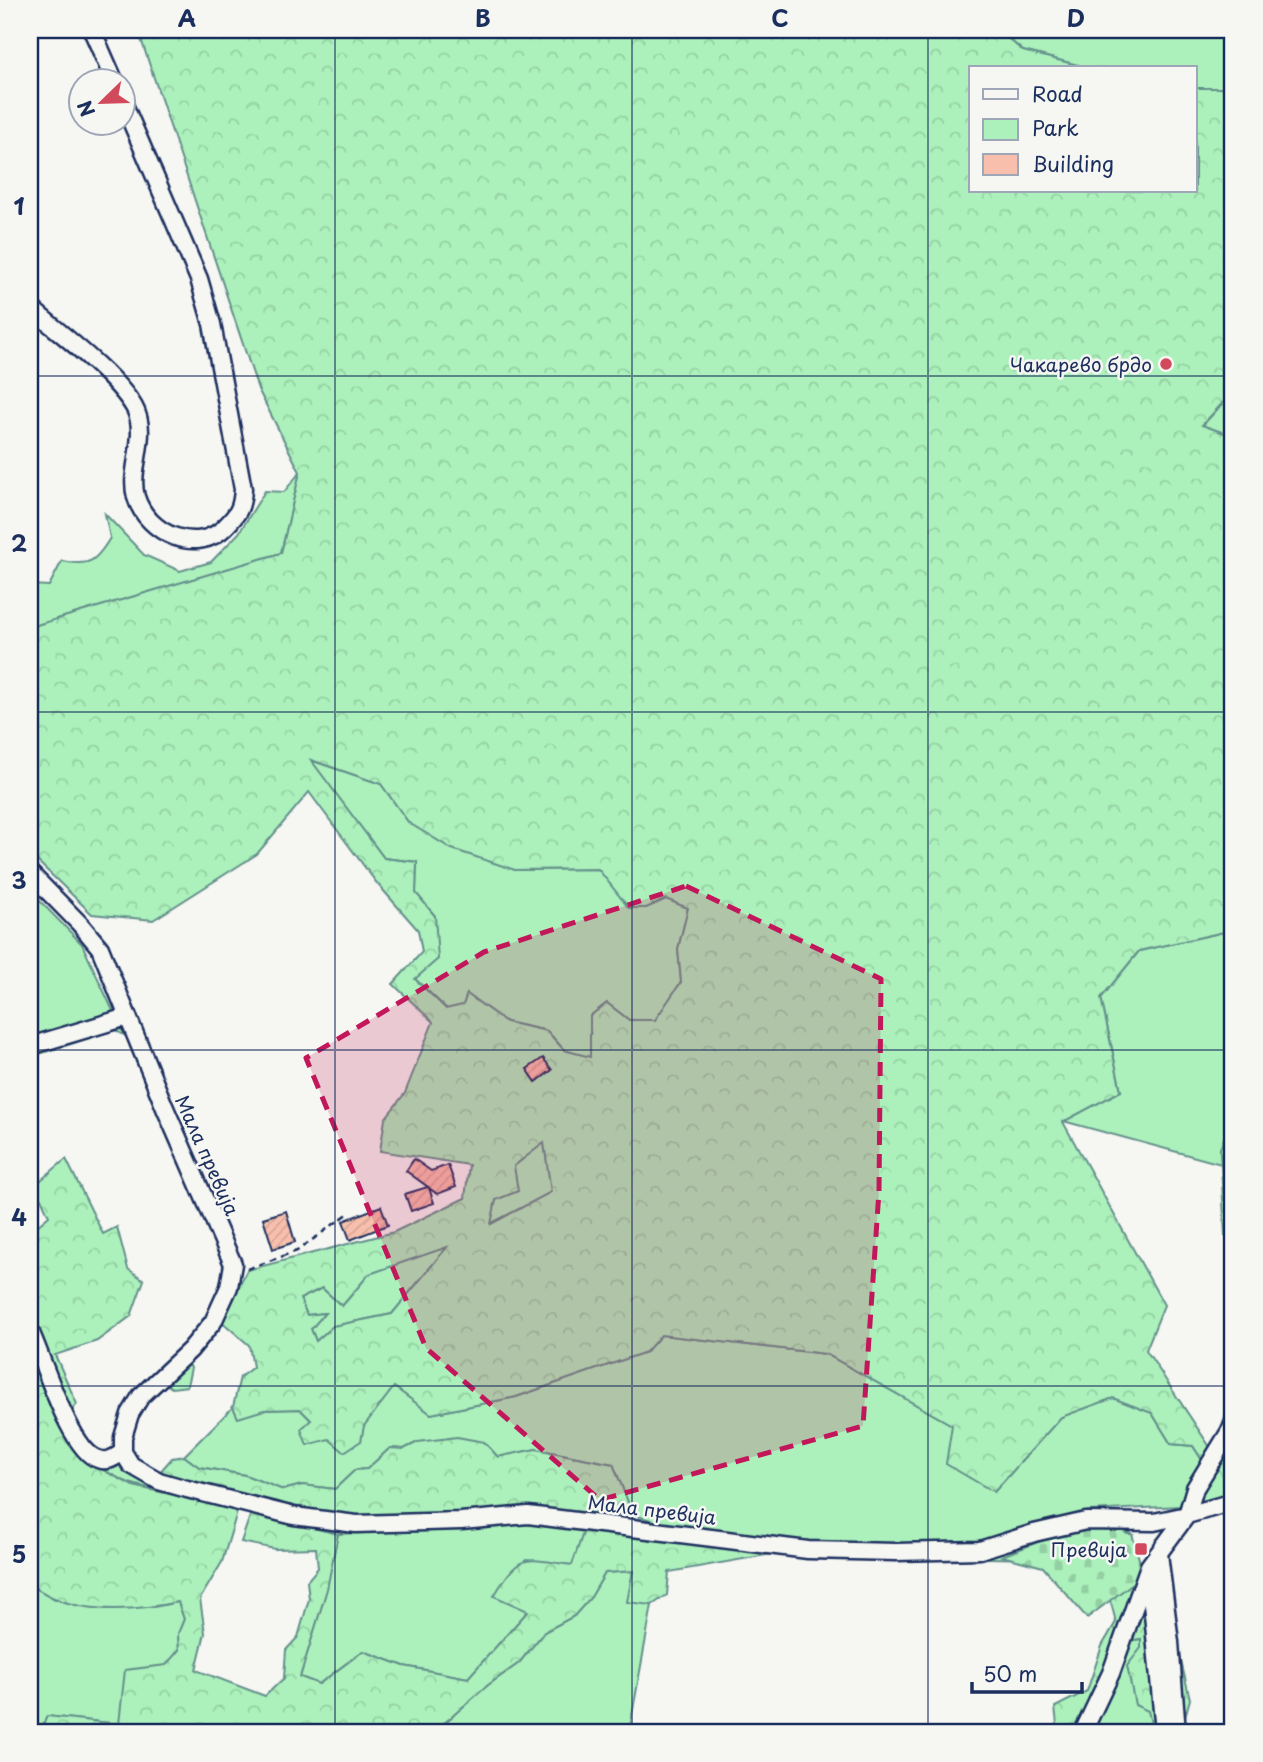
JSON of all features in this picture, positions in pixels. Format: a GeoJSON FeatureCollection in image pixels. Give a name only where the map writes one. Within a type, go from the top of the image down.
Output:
{"type":"FeatureCollection","features":[{"type":"Feature","properties":{"kind":"street"},"geometry":{"type":"LineString","coordinates":[[92,30],[108,66]]}},
{"type":"Feature","properties":{"kind":"street"},"geometry":{"type":"LineString","coordinates":[[30,307],[118,386],[135,410],[139,444],[134,477],[136,497],[144,513],[162,531],[184,541],[204,539],[220,533],[242,505],[243,489],[212,324],[200,279],[136,132]]}},
{"type":"Feature","properties":{"kind":"street","name":"Мала превија"},"geometry":{"type":"LineString","coordinates":[[30,873],[100,948],[164,1108],[233,1264],[231,1275]]}},
{"type":"Feature","properties":{"kind":"street"},"geometry":{"type":"LineString","coordinates":[[30,1046],[127,1017]]}},
{"type":"Feature","properties":{"kind":"street"},"geometry":{"type":"LineString","coordinates":[[30,1331],[63,1414],[82,1449],[97,1459],[110,1461],[123,1452],[123,1437],[130,1414],[141,1396],[190,1350],[213,1322],[229,1287],[231,1275]]}},
{"type":"Feature","properties":{"kind":"street"},"geometry":{"type":"LineString","coordinates":[[1083,1732],[1111,1672],[1154,1560],[1187,1515],[1195,1488],[1233,1426]]}},
{"type":"Feature","properties":{"kind":"street","name":"Мала превија"},"geometry":{"type":"LineString","coordinates":[[123,1452],[131,1465],[159,1481],[294,1516],[356,1524],[461,1521],[528,1515],[808,1550],[980,1550],[1034,1533],[1086,1521],[1154,1522],[1233,1502]]}},
{"type":"Feature","properties":{"kind":"street"},"geometry":{"type":"LineString","coordinates":[[1154,1560],[1164,1732]]}},
{"type":"Feature","properties":{"kind":"street"},"geometry":{"type":"LineString","coordinates":[[1154,1560],[1170,1642],[1177,1732]]}},
{"type":"Feature","properties":{"kind":"path"},"geometry":{"type":"LineString","coordinates":[[231,1275],[297,1251],[349,1213]]}},
{"type":"Feature","properties":{"kind":"highlighted area"},"geometry":{"type":"Polygon","coordinates":[[[686,886],[881,979],[879,1191],[863,1426],[600,1500],[426,1348],[306,1058],[484,952],[686,886]]]}},
{"type":"Feature","properties":{"kind":"green space"},"geometry":{"type":"Polygon","coordinates":[[[138,30],[998,30],[1023,51],[1081,66],[969,66],[969,192],[1196,192],[1196,88],[1233,86],[1233,392],[1202,425],[1233,436],[1233,930],[1139,951],[1101,998],[1121,1091],[1063,1122],[1164,1305],[1146,1350],[1212,1450],[1227,1412],[1233,1406],[1233,1510],[1213,1516],[1180,1506],[1204,1463],[1193,1446],[1171,1444],[1152,1413],[1113,1398],[1061,1417],[994,1492],[946,1464],[952,1425],[826,1354],[661,1335],[646,1352],[516,1397],[431,1414],[394,1387],[364,1426],[361,1441],[344,1452],[329,1439],[307,1445],[301,1429],[311,1420],[300,1409],[264,1410],[238,1418],[233,1407],[240,1377],[253,1367],[249,1345],[221,1321],[247,1270],[394,1232],[465,1198],[469,1165],[380,1151],[385,1119],[405,1093],[433,1022],[393,984],[422,952],[418,930],[376,882],[309,792],[257,854],[153,920],[92,914],[30,854],[30,627],[281,553],[300,472],[258,389],[138,30]],[[311,760],[384,858],[417,862],[416,893],[435,916],[438,959],[415,979],[446,1009],[463,1005],[467,994],[506,1022],[547,1031],[564,1050],[590,1057],[590,1016],[607,1003],[629,1020],[655,1020],[681,982],[678,949],[688,908],[666,899],[646,908],[629,908],[598,869],[515,870],[452,849],[409,823],[381,784],[311,760]],[[544,1143],[514,1166],[518,1191],[496,1200],[491,1224],[551,1192],[544,1143]],[[447,1247],[369,1274],[342,1306],[322,1288],[300,1299],[307,1315],[325,1313],[311,1329],[316,1341],[333,1326],[392,1314],[447,1247]]]}},
{"type":"Feature","properties":{"kind":"green space"},"geometry":{"type":"Polygon","coordinates":[[[998,30],[1233,30],[1233,86],[1196,88],[1196,66],[1081,66],[1023,51],[998,30]]]}},
{"type":"Feature","properties":{"kind":"green space"},"geometry":{"type":"Polygon","coordinates":[[[1233,392],[1233,436],[1202,426],[1233,392]]]}},
{"type":"Feature","properties":{"kind":"green space"},"geometry":{"type":"Polygon","coordinates":[[[300,472],[281,553],[30,627],[30,585],[49,586],[62,561],[79,563],[96,557],[110,538],[105,514],[144,555],[180,571],[211,562],[239,533],[265,491],[284,492],[300,472]]]}},
{"type":"Feature","properties":{"kind":"green space"},"geometry":{"type":"Polygon","coordinates":[[[310,760],[381,784],[409,823],[515,870],[599,869],[629,908],[646,908],[666,899],[688,908],[678,949],[681,982],[655,1021],[629,1020],[607,1003],[590,1016],[590,1058],[564,1050],[547,1031],[506,1022],[467,994],[463,1005],[447,1009],[415,979],[435,916],[416,893],[417,862],[384,858],[310,760]]]}},
{"type":"Feature","properties":{"kind":"green space"},"geometry":{"type":"Polygon","coordinates":[[[30,891],[82,944],[114,1013],[30,1036],[30,891]]]}},
{"type":"Feature","properties":{"kind":"green space"},"geometry":{"type":"Polygon","coordinates":[[[1233,930],[1233,1116],[1220,1149],[1221,1164],[1063,1121],[1121,1091],[1101,998],[1139,951],[1233,930]]]}},
{"type":"Feature","properties":{"kind":"green space"},"geometry":{"type":"Polygon","coordinates":[[[116,1024],[129,1038],[115,1030],[30,1057],[30,1047],[116,1024]]]}},
{"type":"Feature","properties":{"kind":"green space"},"geometry":{"type":"Polygon","coordinates":[[[1233,1116],[1233,1239],[1225,1235],[1220,1149],[1233,1116]]]}},
{"type":"Feature","properties":{"kind":"green space"},"geometry":{"type":"Polygon","coordinates":[[[544,1142],[552,1192],[490,1224],[496,1200],[514,1166],[544,1142]]]}},
{"type":"Feature","properties":{"kind":"green space"},"geometry":{"type":"Polygon","coordinates":[[[66,1159],[103,1234],[117,1227],[128,1269],[144,1280],[131,1316],[97,1341],[55,1355],[77,1404],[70,1413],[93,1460],[101,1469],[133,1486],[238,1509],[222,1562],[200,1599],[205,1633],[196,1670],[265,1696],[284,1678],[286,1650],[298,1637],[309,1599],[307,1581],[318,1568],[316,1548],[275,1549],[241,1542],[251,1513],[338,1534],[327,1589],[300,1677],[319,1684],[363,1651],[404,1666],[468,1678],[528,1611],[494,1596],[511,1571],[525,1561],[533,1560],[572,1565],[584,1530],[772,1554],[669,1572],[667,1595],[652,1605],[627,1602],[633,1571],[605,1573],[591,1597],[574,1616],[544,1632],[519,1663],[488,1685],[434,1732],[40,1732],[47,1716],[119,1724],[125,1670],[166,1665],[179,1650],[178,1634],[184,1619],[178,1602],[148,1607],[99,1608],[68,1603],[30,1585],[30,1266],[36,1263],[30,1232],[49,1216],[35,1185],[66,1159]]]}},
{"type":"Feature","properties":{"kind":"green space"},"geometry":{"type":"Polygon","coordinates":[[[448,1246],[392,1314],[334,1326],[316,1341],[311,1329],[324,1313],[307,1315],[300,1299],[322,1288],[342,1306],[369,1274],[448,1246]]]}},
{"type":"Feature","properties":{"kind":"green space"},"geometry":{"type":"Polygon","coordinates":[[[661,1335],[826,1354],[952,1425],[994,1492],[1061,1417],[1113,1398],[1152,1413],[1171,1444],[1193,1446],[1204,1463],[1180,1506],[1090,1511],[1132,1534],[1081,1535],[1040,1559],[772,1554],[633,1515],[613,1464],[536,1449],[498,1457],[484,1442],[418,1442],[404,1449],[390,1448],[367,1469],[355,1470],[335,1489],[302,1485],[283,1490],[245,1475],[199,1467],[184,1456],[233,1407],[238,1417],[263,1410],[300,1409],[329,1439],[361,1441],[363,1426],[394,1386],[431,1414],[516,1397],[646,1352],[661,1335]]]}},
{"type":"Feature","properties":{"kind":"green space"},"geometry":{"type":"Polygon","coordinates":[[[186,1359],[191,1368],[187,1386],[172,1388],[163,1382],[186,1359]]]}},
{"type":"Feature","properties":{"kind":"green space"},"geometry":{"type":"Polygon","coordinates":[[[457,1437],[484,1442],[498,1457],[536,1449],[613,1464],[633,1515],[515,1508],[395,1517],[331,1517],[159,1473],[172,1458],[184,1456],[199,1467],[245,1475],[283,1490],[302,1485],[335,1489],[355,1470],[367,1469],[390,1448],[404,1449],[418,1442],[457,1437]]]}},
{"type":"Feature","properties":{"kind":"green space"},"geometry":{"type":"Polygon","coordinates":[[[93,1460],[119,1460],[156,1489],[122,1480],[93,1460]]]}},
{"type":"Feature","properties":{"kind":"green space"},"geometry":{"type":"Polygon","coordinates":[[[528,1524],[584,1530],[573,1565],[526,1560],[528,1611],[468,1678],[404,1666],[363,1651],[319,1684],[300,1677],[324,1598],[338,1534],[528,1524]]]}},
{"type":"Feature","properties":{"kind":"green space"},"geometry":{"type":"Polygon","coordinates":[[[1069,1530],[1123,1530],[1132,1534],[1141,1566],[1133,1583],[1087,1618],[1043,1567],[1002,1556],[1069,1530]]]}},
{"type":"Feature","properties":{"kind":"green space"},"geometry":{"type":"Polygon","coordinates":[[[1141,1566],[1175,1655],[1180,1657],[1190,1699],[1185,1717],[1186,1732],[1144,1732],[1151,1723],[1148,1711],[1135,1705],[1127,1666],[1141,1648],[1141,1639],[1126,1641],[1093,1732],[1041,1732],[1057,1725],[1055,1707],[1087,1691],[1102,1646],[1116,1622],[1110,1599],[1141,1566]]]}},
{"type":"Feature","properties":{"kind":"green space"},"geometry":{"type":"Polygon","coordinates":[[[633,1571],[628,1601],[652,1605],[629,1732],[434,1732],[488,1685],[519,1663],[544,1632],[574,1616],[591,1597],[605,1573],[633,1571]]]}},
{"type":"Feature","properties":{"kind":"green space"},"geometry":{"type":"Polygon","coordinates":[[[30,1585],[55,1599],[154,1607],[178,1602],[184,1619],[178,1634],[179,1650],[119,1724],[47,1716],[40,1732],[30,1730],[30,1585]]]}},
{"type":"Feature","properties":{"kind":"green space"},"geometry":{"type":"Polygon","coordinates":[[[1142,1639],[1151,1723],[1144,1732],[1093,1732],[1126,1641],[1142,1639]]]}},
{"type":"Feature","properties":{"kind":"building"},"geometry":{"type":"Polygon","coordinates":[[[543,1058],[552,1070],[536,1082],[527,1069],[543,1058]]]}},
{"type":"Feature","properties":{"kind":"building"},"geometry":{"type":"Polygon","coordinates":[[[414,1159],[431,1171],[448,1165],[456,1187],[437,1194],[429,1188],[434,1203],[411,1211],[405,1194],[428,1187],[406,1171],[414,1159]]]}},
{"type":"Feature","properties":{"kind":"building"},"geometry":{"type":"Polygon","coordinates":[[[381,1206],[388,1225],[350,1240],[343,1221],[381,1206]]]}},
{"type":"Feature","properties":{"kind":"building"},"geometry":{"type":"Polygon","coordinates":[[[286,1211],[295,1242],[273,1249],[263,1218],[286,1211]]]}},
{"type":"Feature","properties":{"kind":"place","name":"Чакарево брдо"},"geometry":{"type":"Point","coordinates":[1166,364]}},
{"type":"Feature","properties":{"kind":"place","name":"Превија"},"geometry":{"type":"Point","coordinates":[1141,1549]}}]}
